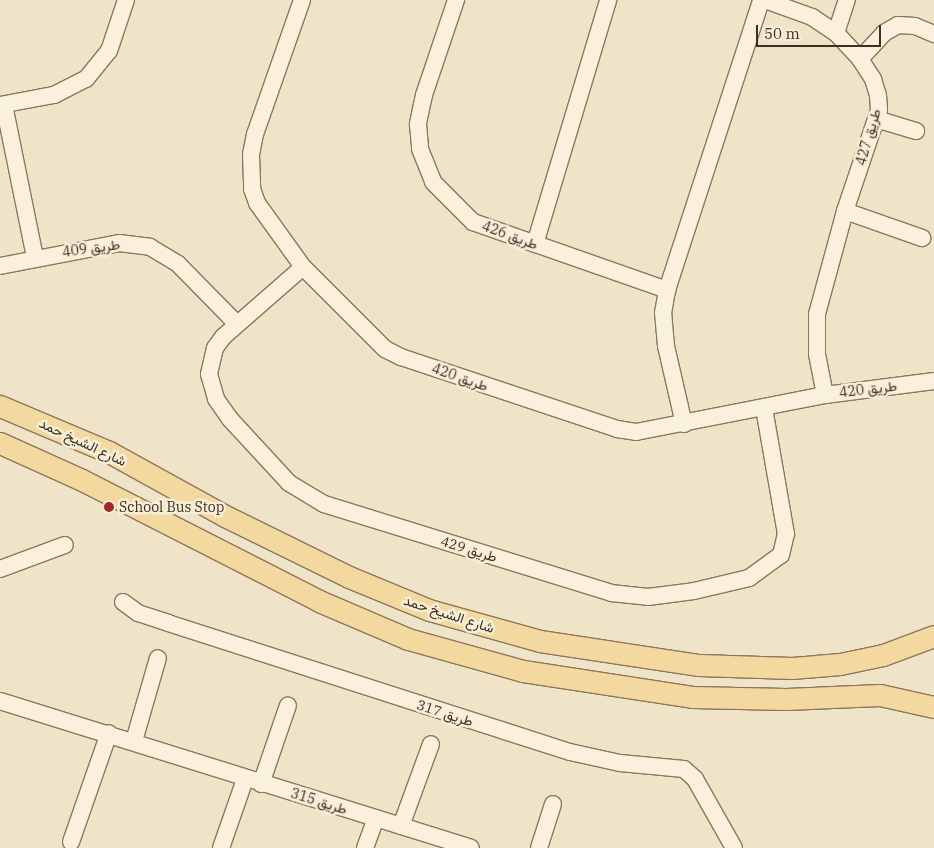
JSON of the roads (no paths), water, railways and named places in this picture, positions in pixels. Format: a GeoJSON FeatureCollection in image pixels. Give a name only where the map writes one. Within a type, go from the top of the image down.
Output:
{"type":"FeatureCollection","features":[{"type":"Feature","properties":{"kind":"main road","name":"شارع الشيخ حمد"},"geometry":{"type":"LineString","coordinates":[[0,406],[109,452],[226,516],[349,577],[429,610],[540,641],[699,665],[792,668],[840,664],[883,655],[934,636]]}},
{"type":"Feature","properties":{"kind":"main road"},"geometry":{"type":"LineString","coordinates":[[0,443],[90,484],[319,601],[418,642],[522,671],[692,698],[786,699],[880,695],[934,707]]}},
{"type":"Feature","properties":{"kind":"street"},"geometry":{"type":"LineString","coordinates":[[34,257],[2,105],[54,95],[86,79],[108,51],[126,0]]}},
{"type":"Feature","properties":{"kind":"street","name":"طريق 420"},"geometry":{"type":"LineString","coordinates":[[302,0],[251,154],[252,189],[257,203],[303,268],[371,336],[401,357],[617,429],[636,432],[825,395],[934,381]]}},
{"type":"Feature","properties":{"kind":"street","name":"طريق 426"},"geometry":{"type":"LineString","coordinates":[[456,0],[424,95],[418,124],[420,149],[433,182],[457,209],[473,222],[667,290]]}},
{"type":"Feature","properties":{"kind":"street"},"geometry":{"type":"LineString","coordinates":[[535,244],[608,0]]}},
{"type":"Feature","properties":{"kind":"street"},"geometry":{"type":"LineString","coordinates":[[684,424],[666,346],[663,313],[667,290],[761,0]]}},
{"type":"Feature","properties":{"kind":"street","name":"طريق 427"},"geometry":{"type":"LineString","coordinates":[[765,0],[812,17],[836,33],[860,59],[873,79],[878,95],[879,110],[845,211],[817,314],[817,354],[825,395]]}},
{"type":"Feature","properties":{"kind":"street"},"geometry":{"type":"LineString","coordinates":[[836,33],[847,0]]}},
{"type":"Feature","properties":{"kind":"street"},"geometry":{"type":"LineString","coordinates":[[860,59],[884,33],[898,25],[915,26],[934,34]]}},
{"type":"Feature","properties":{"kind":"street"},"geometry":{"type":"LineString","coordinates":[[876,119],[916,131]]}},
{"type":"Feature","properties":{"kind":"street"},"geometry":{"type":"LineString","coordinates":[[845,211],[922,238]]}},
{"type":"Feature","properties":{"kind":"street","name":"طريق 409"},"geometry":{"type":"LineString","coordinates":[[0,266],[34,257],[119,243],[150,247],[178,264],[237,324]]}},
{"type":"Feature","properties":{"kind":"street","name":"طريق 429"},"geometry":{"type":"LineString","coordinates":[[303,268],[237,324],[215,348],[211,360],[211,387],[230,419],[289,483],[324,504],[630,596],[694,591],[749,578],[780,555],[786,534],[764,408]]}},
{"type":"Feature","properties":{"kind":"street"},"geometry":{"type":"LineString","coordinates":[[0,569],[65,545]]}},
{"type":"Feature","properties":{"kind":"street","name":"طريق 317"},"geometry":{"type":"LineString","coordinates":[[123,602],[138,613],[161,621],[570,752],[620,763],[684,769],[695,779],[734,848]]}},
{"type":"Feature","properties":{"kind":"street"},"geometry":{"type":"LineString","coordinates":[[134,741],[158,658]]}},
{"type":"Feature","properties":{"kind":"street","name":"طريق 315"},"geometry":{"type":"LineString","coordinates":[[0,701],[109,733],[262,784],[471,848]]}},
{"type":"Feature","properties":{"kind":"street"},"geometry":{"type":"LineString","coordinates":[[262,784],[288,705]]}},
{"type":"Feature","properties":{"kind":"street"},"geometry":{"type":"LineString","coordinates":[[70,842],[109,733]]}},
{"type":"Feature","properties":{"kind":"street"},"geometry":{"type":"LineString","coordinates":[[401,826],[430,744]]}},
{"type":"Feature","properties":{"kind":"street"},"geometry":{"type":"LineString","coordinates":[[221,848],[245,778]]}},
{"type":"Feature","properties":{"kind":"street"},"geometry":{"type":"LineString","coordinates":[[539,848],[553,804]]}},
{"type":"Feature","properties":{"kind":"street"},"geometry":{"type":"LineString","coordinates":[[366,848],[376,818]]}},
{"type":"Feature","properties":{"kind":"place","name":"School Bus Stop"},"geometry":{"type":"Point","coordinates":[109,507]}}]}
